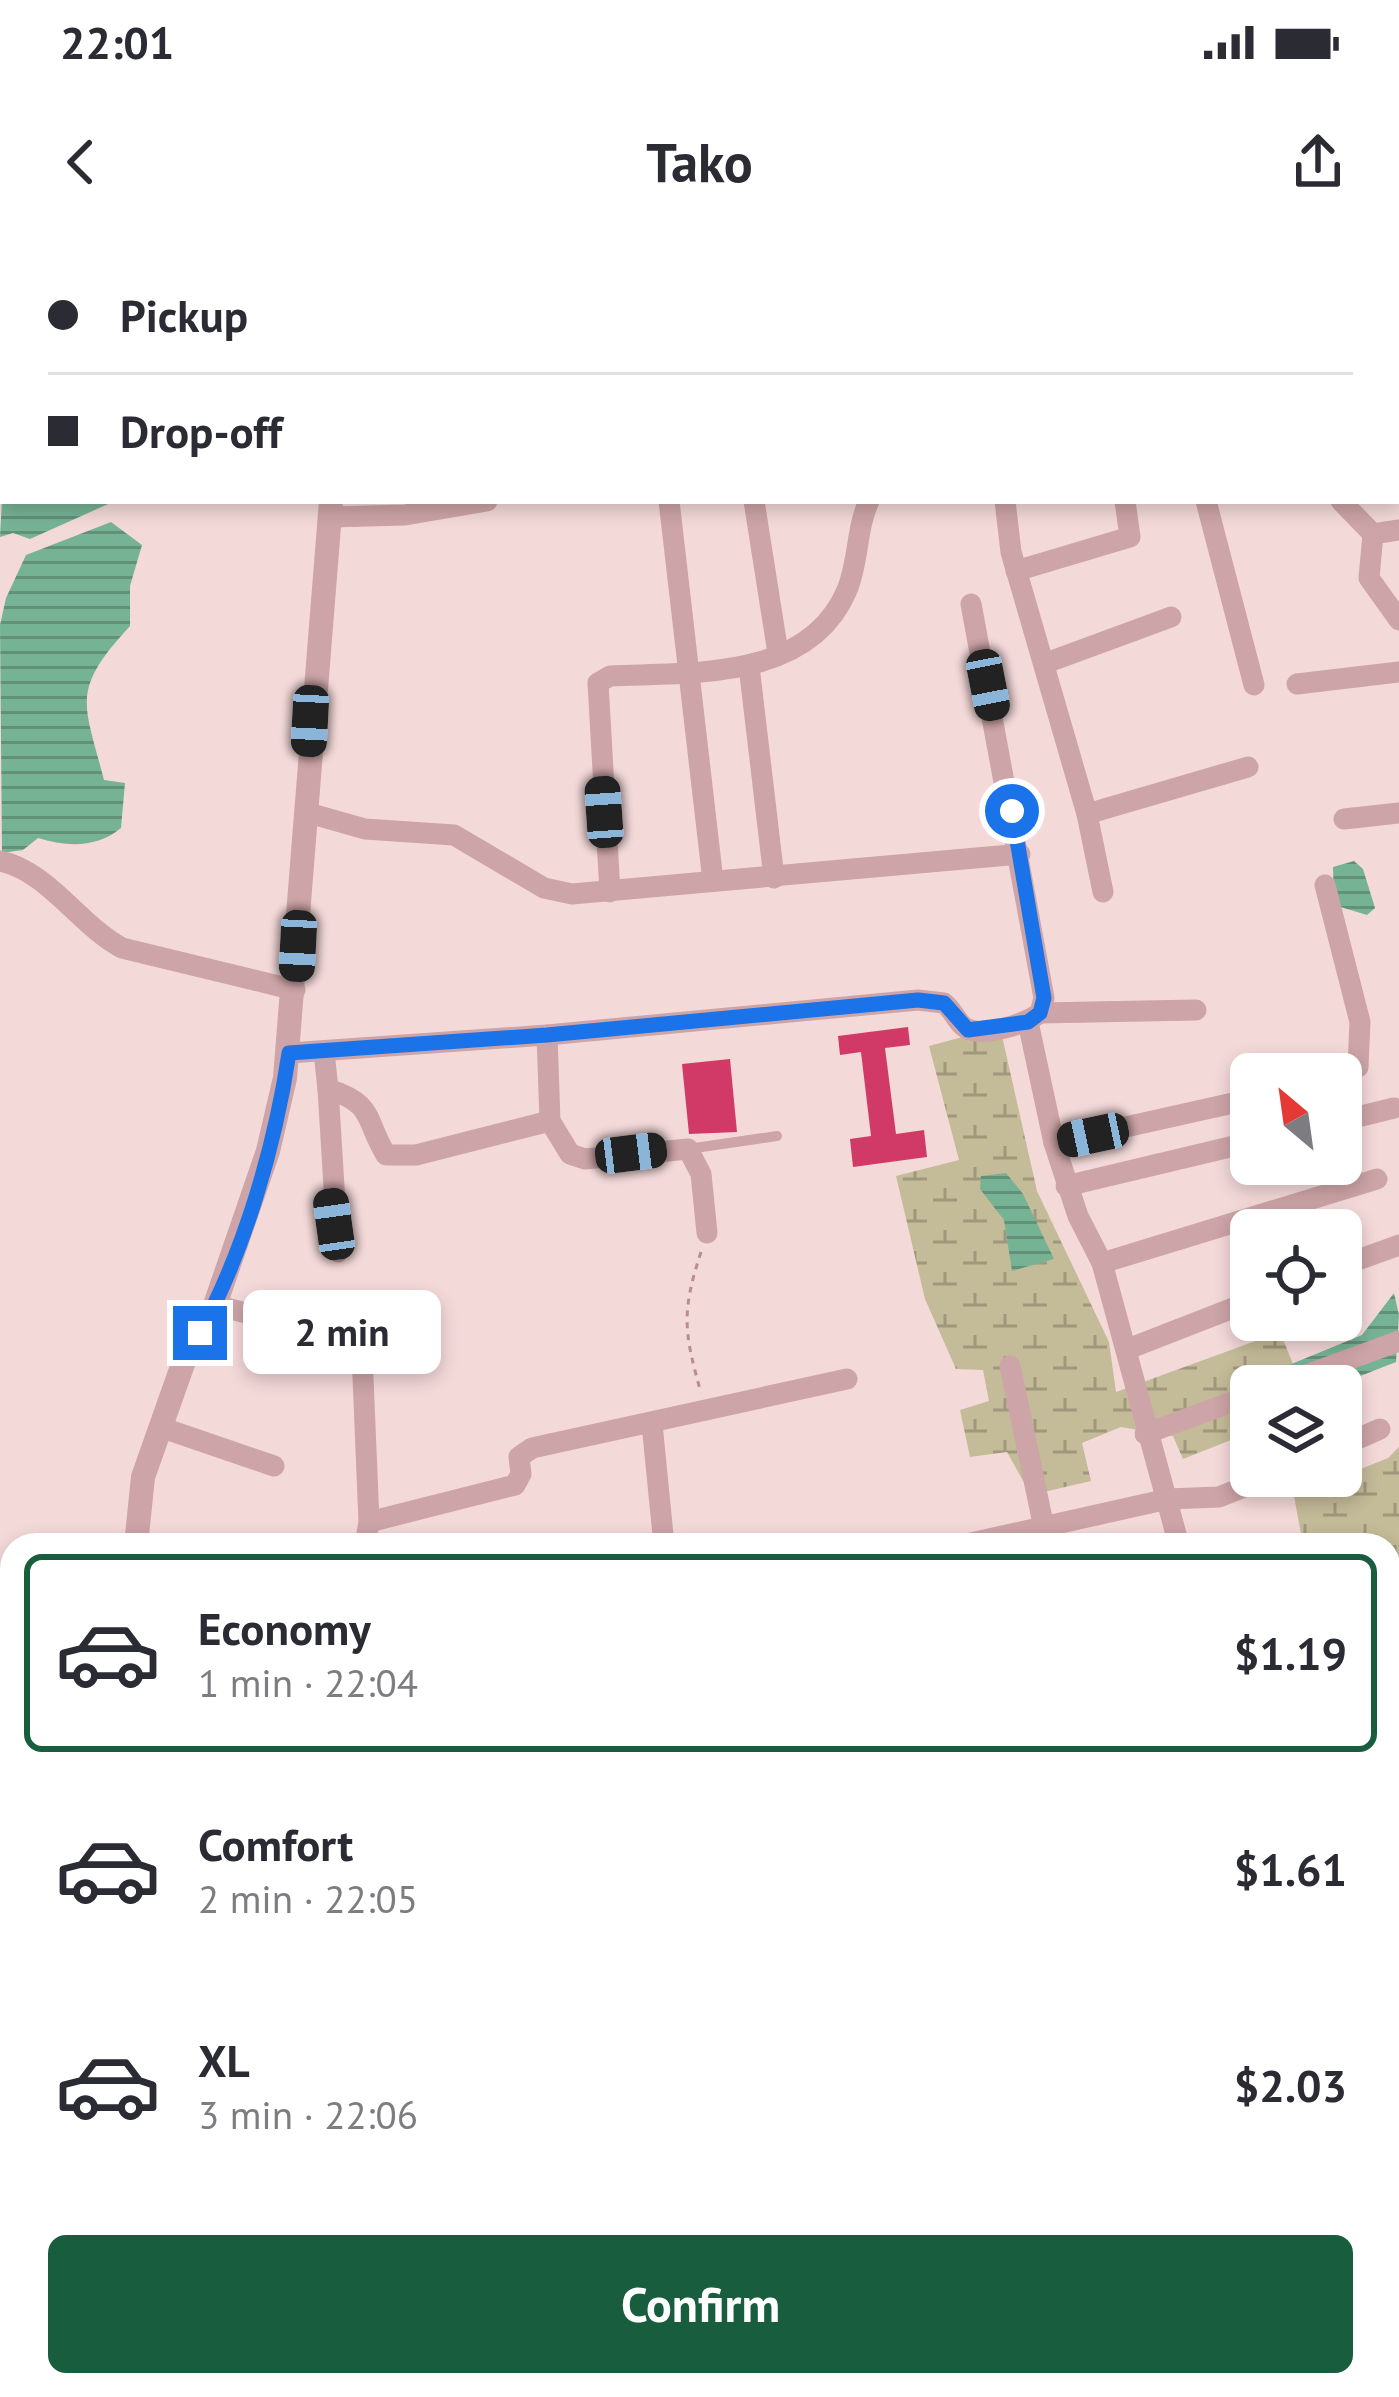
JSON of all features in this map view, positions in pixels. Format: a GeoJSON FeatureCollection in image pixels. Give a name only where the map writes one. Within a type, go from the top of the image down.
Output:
{"type":"FeatureCollection","features":[{"type":"Feature","properties":{"kind":"street"},"geometry":{"type":"LineString","coordinates":[[137,1533],[142,1477],[184,1361],[215,1304],[268,1151],[289,1053],[332,509],[405,515],[469,504]]}},
{"type":"Feature","properties":{"kind":"street"},"geometry":{"type":"LineString","coordinates":[[669,504],[693,672],[713,881]]}},
{"type":"Feature","properties":{"kind":"street"},"geometry":{"type":"LineString","coordinates":[[754,504],[778,653]]}},
{"type":"Feature","properties":{"kind":"street"},"geometry":{"type":"LineString","coordinates":[[610,892],[598,682],[610,676],[749,666],[814,637],[845,595],[868,504]]}},
{"type":"Feature","properties":{"kind":"street"},"geometry":{"type":"LineString","coordinates":[[1005,504],[1016,571],[1088,814],[1103,892]]}},
{"type":"Feature","properties":{"kind":"street"},"geometry":{"type":"LineString","coordinates":[[1016,571],[1130,537],[1125,504]]}},
{"type":"Feature","properties":{"kind":"street"},"geometry":{"type":"LineString","coordinates":[[1207,504],[1254,685]]}},
{"type":"Feature","properties":{"kind":"street"},"geometry":{"type":"LineString","coordinates":[[1344,504],[1372,534],[1372,588],[1399,620]]}},
{"type":"Feature","properties":{"kind":"street"},"geometry":{"type":"LineString","coordinates":[[1372,534],[1399,530]]}},
{"type":"Feature","properties":{"kind":"street"},"geometry":{"type":"LineString","coordinates":[[1372,588],[1399,583]]}},
{"type":"Feature","properties":{"kind":"street"},"geometry":{"type":"LineString","coordinates":[[971,604],[1044,998],[1034,1018],[1054,1143],[1066,1186],[1102,1263],[1128,1349],[1145,1434],[1176,1533]]}},
{"type":"Feature","properties":{"kind":"street"},"geometry":{"type":"LineString","coordinates":[[1046,663],[1171,617]]}},
{"type":"Feature","properties":{"kind":"street"},"geometry":{"type":"LineString","coordinates":[[749,666],[774,878]]}},
{"type":"Feature","properties":{"kind":"street"},"geometry":{"type":"LineString","coordinates":[[1297,684],[1399,672]]}},
{"type":"Feature","properties":{"kind":"street"},"geometry":{"type":"LineString","coordinates":[[1088,814],[1248,766]]}},
{"type":"Feature","properties":{"kind":"street"},"geometry":{"type":"LineString","coordinates":[[305,812],[364,829],[454,835],[544,888],[572,894],[1020,854]]}},
{"type":"Feature","properties":{"kind":"street"},"geometry":{"type":"LineString","coordinates":[[1344,819],[1399,813]]}},
{"type":"Feature","properties":{"kind":"street"},"geometry":{"type":"LineString","coordinates":[[0,861],[32,874],[102,938],[122,948],[296,990]]}},
{"type":"Feature","properties":{"kind":"street"},"geometry":{"type":"LineString","coordinates":[[1325,886],[1360,1022],[1359,1053]]}},
{"type":"Feature","properties":{"kind":"street"},"geometry":{"type":"LineString","coordinates":[[289,1053],[547,1035],[918,1000],[944,1003],[968,1030],[1034,1018],[1196,1010]]}},
{"type":"Feature","properties":{"kind":"street"},"geometry":{"type":"LineString","coordinates":[[547,1035],[550,1120],[570,1154],[585,1159],[688,1149],[701,1174],[706,1233]]}},
{"type":"Feature","properties":{"kind":"street"},"geometry":{"type":"LineString","coordinates":[[324,1052],[338,1252]]}},
{"type":"Feature","properties":{"kind":"street"},"geometry":{"type":"LineString","coordinates":[[328,1090],[355,1098],[367,1109],[386,1155],[416,1155],[550,1120]]}},
{"type":"Feature","properties":{"kind":"street"},"geometry":{"type":"LineString","coordinates":[[1054,1143],[1230,1104]]}},
{"type":"Feature","properties":{"kind":"street"},"geometry":{"type":"LineString","coordinates":[[1362,1116],[1394,1108]]}},
{"type":"Feature","properties":{"kind":"street"},"geometry":{"type":"LineString","coordinates":[[1066,1186],[1230,1147]]}},
{"type":"Feature","properties":{"kind":"street"},"geometry":{"type":"LineString","coordinates":[[1102,1263],[1377,1179]]}},
{"type":"Feature","properties":{"kind":"street"},"geometry":{"type":"LineString","coordinates":[[1362,1258],[1399,1245]]}},
{"type":"Feature","properties":{"kind":"street"},"geometry":{"type":"LineString","coordinates":[[215,1304],[357,1345],[366,1364],[367,1533]]}},
{"type":"Feature","properties":{"kind":"street"},"geometry":{"type":"LineString","coordinates":[[1128,1349],[1230,1309]]}},
{"type":"Feature","properties":{"kind":"street"},"geometry":{"type":"LineString","coordinates":[[1333,1365],[1399,1341]]}},
{"type":"Feature","properties":{"kind":"street"},"geometry":{"type":"LineString","coordinates":[[1010,1366],[1043,1523]]}},
{"type":"Feature","properties":{"kind":"street"},"geometry":{"type":"LineString","coordinates":[[369,1522],[515,1485],[520,1481],[519,1457],[532,1448],[847,1379]]}},
{"type":"Feature","properties":{"kind":"street"},"geometry":{"type":"LineString","coordinates":[[1145,1434],[1230,1403]]}},
{"type":"Feature","properties":{"kind":"street"},"geometry":{"type":"LineString","coordinates":[[652,1424],[663,1533]]}},
{"type":"Feature","properties":{"kind":"street"},"geometry":{"type":"LineString","coordinates":[[160,1427],[274,1466]]}},
{"type":"Feature","properties":{"kind":"street"},"geometry":{"type":"LineString","coordinates":[[1362,1437],[1380,1430]]}},
{"type":"Feature","properties":{"kind":"street"},"geometry":{"type":"LineString","coordinates":[[1006,1533],[1168,1498],[1230,1493]]}},
{"type":"Feature","properties":{"kind":"lane"},"geometry":{"type":"LineString","coordinates":[[688,1149],[776,1136]]}},
{"type":"Feature","properties":{"kind":"path"},"geometry":{"type":"LineString","coordinates":[[705,1407],[683,1330],[685,1300],[706,1233]]}},
{"type":"Feature","properties":{"kind":"green space"},"geometry":{"type":"Polygon","coordinates":[[[1000,1027],[1037,1191],[1109,1342],[1116,1392],[1255,1341],[1284,1341],[1293,1364],[1230,1365],[1230,1440],[1183,1459],[1173,1436],[1121,1427],[1082,1443],[1091,1481],[1031,1495],[1007,1452],[970,1457],[960,1410],[989,1401],[983,1370],[956,1369],[925,1299],[896,1176],[959,1160],[929,1046],[1000,1027]]]}},
{"type":"Feature","properties":{"kind":"green space"},"geometry":{"type":"Polygon","coordinates":[[[1399,1447],[1399,1533],[1301,1533],[1294,1497],[1362,1497],[1362,1469],[1388,1458],[1399,1447]]]}},
{"type":"Feature","properties":{"kind":"shaded area"},"geometry":{"type":"Polygon","coordinates":[[[2,504],[108,504],[30,539],[13,533],[0,537],[2,504]]]}},
{"type":"Feature","properties":{"kind":"shaded area"},"geometry":{"type":"Polygon","coordinates":[[[111,522],[142,545],[130,586],[130,626],[98,667],[87,698],[104,780],[125,783],[121,828],[92,842],[38,838],[23,850],[2,853],[0,625],[6,598],[26,555],[111,522]]]}},
{"type":"Feature","properties":{"kind":"shaded area"},"geometry":{"type":"Polygon","coordinates":[[[1354,861],[1363,869],[1375,908],[1367,915],[1334,905],[1333,867],[1354,861]]]}},
{"type":"Feature","properties":{"kind":"shaded area"},"geometry":{"type":"Polygon","coordinates":[[[1006,1173],[1023,1194],[1054,1259],[1012,1271],[1004,1220],[980,1189],[981,1176],[1006,1173]]]}},
{"type":"Feature","properties":{"kind":"shaded area"},"geometry":{"type":"Polygon","coordinates":[[[1394,1293],[1399,1315],[1396,1362],[1362,1375],[1362,1365],[1289,1365],[1347,1341],[1362,1341],[1394,1293]]]}},
{"type":"Feature","properties":{"kind":"building"},"geometry":{"type":"Polygon","coordinates":[[[908,1027],[910,1045],[885,1048],[896,1134],[924,1130],[927,1157],[853,1167],[850,1139],[871,1136],[861,1052],[840,1055],[838,1036],[908,1027]]]}},
{"type":"Feature","properties":{"kind":"building"},"geometry":{"type":"Polygon","coordinates":[[[730,1059],[737,1132],[689,1134],[682,1064],[730,1059]]]}},
{"type":"Feature","properties":{"kind":"route"},"geometry":{"type":"LineString","coordinates":[[200,1333],[215,1304],[268,1151],[289,1053],[547,1035],[918,1000],[944,1003],[968,1030],[1028,1022],[1040,1013],[1044,998],[1012,811]]}}]}
